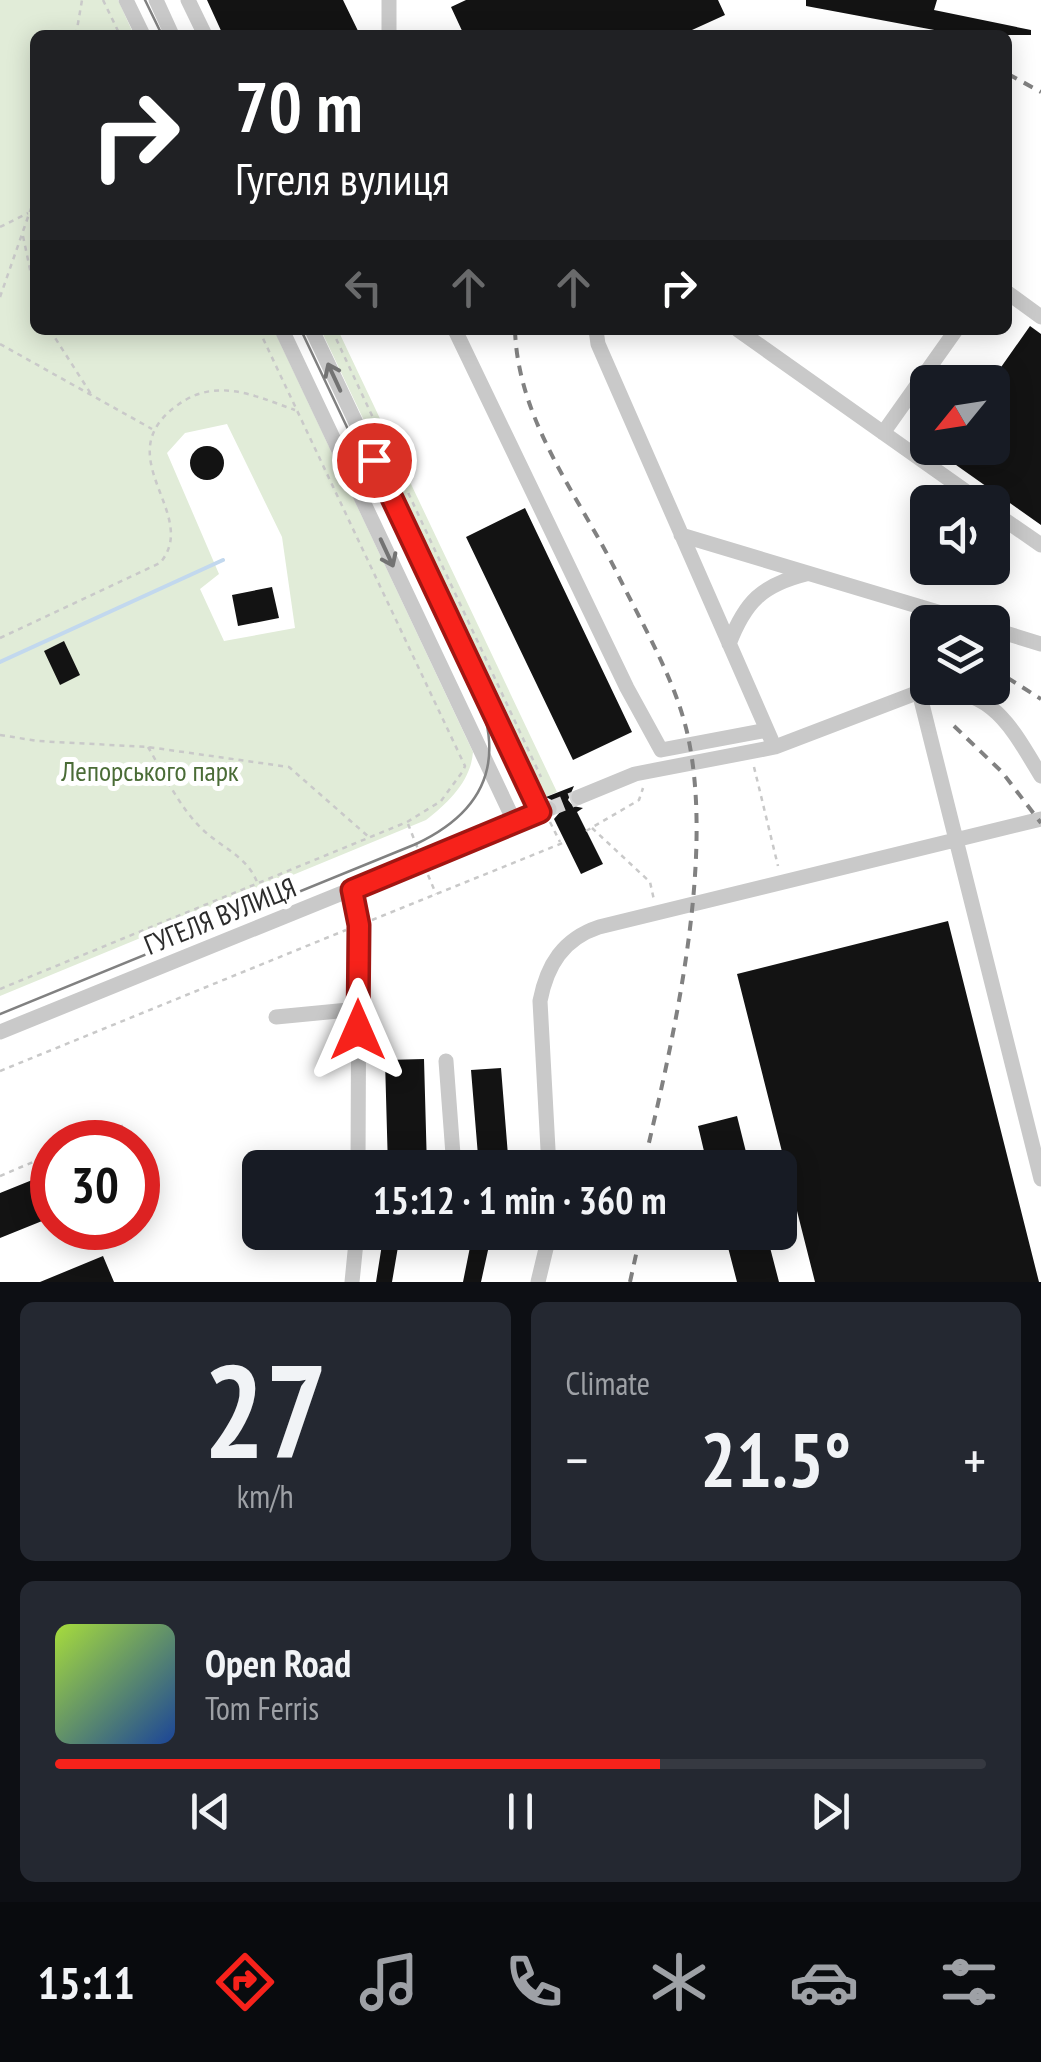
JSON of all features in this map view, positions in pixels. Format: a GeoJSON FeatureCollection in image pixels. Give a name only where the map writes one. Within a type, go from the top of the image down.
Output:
{"type":"FeatureCollection","features":[{"type":"Feature","properties":{"kind":"street"},"geometry":{"type":"LineString","coordinates":[[126,0],[140,30]]}},
{"type":"Feature","properties":{"kind":"street"},"geometry":{"type":"LineString","coordinates":[[156,0],[170,30]]}},
{"type":"Feature","properties":{"kind":"street"},"geometry":{"type":"LineString","coordinates":[[188,0],[203,30]]}},
{"type":"Feature","properties":{"kind":"street"},"geometry":{"type":"LineString","coordinates":[[389,0],[389,30]]}},
{"type":"Feature","properties":{"kind":"street"},"geometry":{"type":"LineString","coordinates":[[1012,296],[1041,317]]}},
{"type":"Feature","properties":{"kind":"street"},"geometry":{"type":"LineString","coordinates":[[284,335],[514,823]]}},
{"type":"Feature","properties":{"kind":"street","name":"ГУГЕЛЯ ВУЛИЦЯ"},"geometry":{"type":"LineString","coordinates":[[0,1032],[545,811],[314,335]]}},
{"type":"Feature","properties":{"kind":"street"},"geometry":{"type":"LineString","coordinates":[[456,335],[627,688],[661,750],[767,730]]}},
{"type":"Feature","properties":{"kind":"street"},"geometry":{"type":"LineString","coordinates":[[597,335],[775,748]]}},
{"type":"Feature","properties":{"kind":"street"},"geometry":{"type":"LineString","coordinates":[[745,335],[957,485]]}},
{"type":"Feature","properties":{"kind":"street"},"geometry":{"type":"LineString","coordinates":[[883,433],[952,335]]}},
{"type":"Feature","properties":{"kind":"street"},"geometry":{"type":"LineString","coordinates":[[1010,523],[1041,545]]}},
{"type":"Feature","properties":{"kind":"street"},"geometry":{"type":"LineString","coordinates":[[682,535],[913,605]]}},
{"type":"Feature","properties":{"kind":"street"},"geometry":{"type":"LineString","coordinates":[[729,644],[739,617],[757,595],[781,580],[809,574]]}},
{"type":"Feature","properties":{"kind":"street"},"geometry":{"type":"LineString","coordinates":[[1010,635],[1041,644]]}},
{"type":"Feature","properties":{"kind":"street"},"geometry":{"type":"LineString","coordinates":[[579,797],[649,772],[775,748],[910,696]]}},
{"type":"Feature","properties":{"kind":"street"},"geometry":{"type":"LineString","coordinates":[[922,705],[1041,1180]]}},
{"type":"Feature","properties":{"kind":"street"},"geometry":{"type":"LineString","coordinates":[[990,705],[1010,725],[1041,776]]}},
{"type":"Feature","properties":{"kind":"street"},"geometry":{"type":"LineString","coordinates":[[548,1150],[540,1001],[545,976],[572,940],[599,926],[1041,819]]}},
{"type":"Feature","properties":{"kind":"street"},"geometry":{"type":"LineString","coordinates":[[352,890],[359,925],[358,1150]]}},
{"type":"Feature","properties":{"kind":"street"},"geometry":{"type":"LineString","coordinates":[[276,1017],[358,1010]]}},
{"type":"Feature","properties":{"kind":"street"},"geometry":{"type":"LineString","coordinates":[[446,1061],[453,1150]]}},
{"type":"Feature","properties":{"kind":"street"},"geometry":{"type":"LineString","coordinates":[[352,1282],[355,1250]]}},
{"type":"Feature","properties":{"kind":"street"},"geometry":{"type":"LineString","coordinates":[[538,1282],[546,1250]]}},
{"type":"Feature","properties":{"kind":"path"},"geometry":{"type":"LineString","coordinates":[[77,30],[82,0]]}},
{"type":"Feature","properties":{"kind":"path"},"geometry":{"type":"LineString","coordinates":[[103,0],[118,30]]}},
{"type":"Feature","properties":{"kind":"path"},"geometry":{"type":"LineString","coordinates":[[0,226],[30,212]]}},
{"type":"Feature","properties":{"kind":"path"},"geometry":{"type":"LineString","coordinates":[[0,297],[30,212]]}},
{"type":"Feature","properties":{"kind":"path"},"geometry":{"type":"LineString","coordinates":[[22,233],[30,270]]}},
{"type":"Feature","properties":{"kind":"path"},"geometry":{"type":"LineString","coordinates":[[53,335],[92,396]]}},
{"type":"Feature","properties":{"kind":"path"},"geometry":{"type":"LineString","coordinates":[[0,988],[370,838],[431,809],[449,792],[464,766],[261,335]]}},
{"type":"Feature","properties":{"kind":"path"},"geometry":{"type":"LineString","coordinates":[[334,335],[542,773]]}},
{"type":"Feature","properties":{"kind":"path"},"geometry":{"type":"LineString","coordinates":[[0,344],[154,430]]}},
{"type":"Feature","properties":{"kind":"path"},"geometry":{"type":"LineString","coordinates":[[0,638],[160,563],[170,550],[172,535],[148,455],[154,430],[179,404],[212,390],[236,389],[297,410]]}},
{"type":"Feature","properties":{"kind":"path"},"geometry":{"type":"LineString","coordinates":[[0,735],[148,748],[289,767],[370,838]]}},
{"type":"Feature","properties":{"kind":"path"},"geometry":{"type":"LineString","coordinates":[[148,748],[185,809],[202,829],[251,866],[258,883]]}},
{"type":"Feature","properties":{"kind":"path"},"geometry":{"type":"LineString","coordinates":[[755,773],[782,882]]}},
{"type":"Feature","properties":{"kind":"path"},"geometry":{"type":"LineString","coordinates":[[586,831],[639,800]]}},
{"type":"Feature","properties":{"kind":"path"},"geometry":{"type":"LineString","coordinates":[[592,828],[650,882],[654,899]]}},
{"type":"Feature","properties":{"kind":"path"},"geometry":{"type":"LineString","coordinates":[[0,1071],[565,842]]}},
{"type":"Feature","properties":{"kind":"path"},"geometry":{"type":"LineString","coordinates":[[0,1176],[30,1163]]}},
{"type":"Feature","properties":{"kind":"green space","name":"Лепорського парк"},"geometry":{"type":"Polygon","coordinates":[[[0,0],[118,0],[132,30],[30,30],[30,335],[276,335],[473,752],[463,782],[426,820],[0,996],[0,0]],[[227,424],[185,433],[167,453],[219,574],[200,589],[224,641],[295,628],[282,537],[227,424]]]}},
{"type":"Feature","properties":{"kind":"green space"},"geometry":{"type":"Polygon","coordinates":[[[323,335],[340,335],[557,792],[543,798],[323,335]]]}},
{"type":"Feature","properties":{"kind":"building"},"geometry":{"type":"Polygon","coordinates":[[[207,0],[343,0],[358,30],[221,30],[207,0]]]}},
{"type":"Feature","properties":{"kind":"building"},"geometry":{"type":"Polygon","coordinates":[[[466,0],[718,0],[725,15],[692,30],[462,30],[451,7],[466,0]]]}},
{"type":"Feature","properties":{"kind":"building"},"geometry":{"type":"Polygon","coordinates":[[[806,0],[937,0],[934,10],[1031,30],[1031,35],[1012,35],[1012,30],[934,30],[806,6],[806,0]]]}},
{"type":"Feature","properties":{"kind":"building"},"geometry":{"type":"Polygon","coordinates":[[[1030,326],[1041,334],[1041,525],[1010,503],[1010,485],[984,485],[956,465],[1010,465],[1010,365],[1003,365],[1030,326]]]}},
{"type":"Feature","properties":{"kind":"building"},"geometry":{"type":"Polygon","coordinates":[[[207,446],[219,451],[224,463],[219,475],[207,480],[195,475],[190,463],[195,451],[207,446]]]}},
{"type":"Feature","properties":{"kind":"building"},"geometry":{"type":"Polygon","coordinates":[[[525,508],[632,732],[573,760],[466,537],[525,508]]]}},
{"type":"Feature","properties":{"kind":"building"},"geometry":{"type":"Polygon","coordinates":[[[272,587],[279,618],[238,626],[232,595],[272,587]]]}},
{"type":"Feature","properties":{"kind":"building"},"geometry":{"type":"Polygon","coordinates":[[[64,641],[80,675],[60,685],[44,651],[64,641]]]}},
{"type":"Feature","properties":{"kind":"building"},"geometry":{"type":"Polygon","coordinates":[[[574,786],[568,800],[583,808],[577,812],[603,864],[581,874],[554,819],[560,812],[559,804],[546,797],[574,786]]]}},
{"type":"Feature","properties":{"kind":"building"},"geometry":{"type":"Polygon","coordinates":[[[948,921],[1039,1282],[815,1282],[797,1211],[797,1150],[782,1150],[737,974],[948,921]]]}},
{"type":"Feature","properties":{"kind":"building"},"geometry":{"type":"Polygon","coordinates":[[[424,1059],[427,1150],[388,1150],[385,1060],[424,1059]]]}},
{"type":"Feature","properties":{"kind":"building"},"geometry":{"type":"Polygon","coordinates":[[[501,1068],[508,1150],[478,1150],[471,1070],[501,1068]]]}},
{"type":"Feature","properties":{"kind":"building"},"geometry":{"type":"Polygon","coordinates":[[[737,1116],[746,1150],[704,1150],[698,1126],[737,1116]]]}},
{"type":"Feature","properties":{"kind":"building"},"geometry":{"type":"Polygon","coordinates":[[[30,1181],[30,1226],[0,1238],[0,1193],[30,1181]]]}},
{"type":"Feature","properties":{"kind":"building"},"geometry":{"type":"Polygon","coordinates":[[[381,1250],[397,1250],[392,1282],[376,1282],[381,1250]]]}},
{"type":"Feature","properties":{"kind":"building"},"geometry":{"type":"Polygon","coordinates":[[[469,1250],[488,1250],[481,1282],[463,1282],[469,1250]]]}},
{"type":"Feature","properties":{"kind":"building"},"geometry":{"type":"Polygon","coordinates":[[[729,1250],[771,1250],[779,1282],[737,1282],[729,1250]]]}},
{"type":"Feature","properties":{"kind":"building"},"geometry":{"type":"Polygon","coordinates":[[[103,1256],[114,1282],[40,1282],[103,1256]]]}},
{"type":"Feature","properties":{"kind":"waterway"},"geometry":{"type":"LineString","coordinates":[[0,662],[223,560]]}},
{"type":"Feature","properties":{"kind":"tunnel"},"geometry":{"type":"LineString","coordinates":[[549,809],[579,797]]}},
{"type":"Feature","properties":{"kind":"tram line"},"geometry":{"type":"LineString","coordinates":[[145,0],[160,30]]}},
{"type":"Feature","properties":{"kind":"tram line"},"geometry":{"type":"LineString","coordinates":[[0,1014],[416,844],[465,810],[484,780],[489,742],[486,721],[303,335]]}},
{"type":"Feature","properties":{"kind":"railway"},"geometry":{"type":"LineString","coordinates":[[1012,76],[1041,92]]}},
{"type":"Feature","properties":{"kind":"railway"},"geometry":{"type":"LineString","coordinates":[[516,335],[519,363],[538,426],[656,651],[687,732],[695,782],[694,892],[678,1008],[647,1150]]}},
{"type":"Feature","properties":{"kind":"railway"},"geometry":{"type":"LineString","coordinates":[[1010,679],[1041,699]]}},
{"type":"Feature","properties":{"kind":"railway"},"geometry":{"type":"LineString","coordinates":[[954,726],[1002,772],[1041,823]]}},
{"type":"Feature","properties":{"kind":"railway"},"geometry":{"type":"LineString","coordinates":[[630,1282],[637,1250]]}},
{"type":"Feature","properties":{"kind":"route"},"geometry":{"type":"LineString","coordinates":[[358,1030],[359,925],[352,890],[540,812],[374,460]]}}]}
